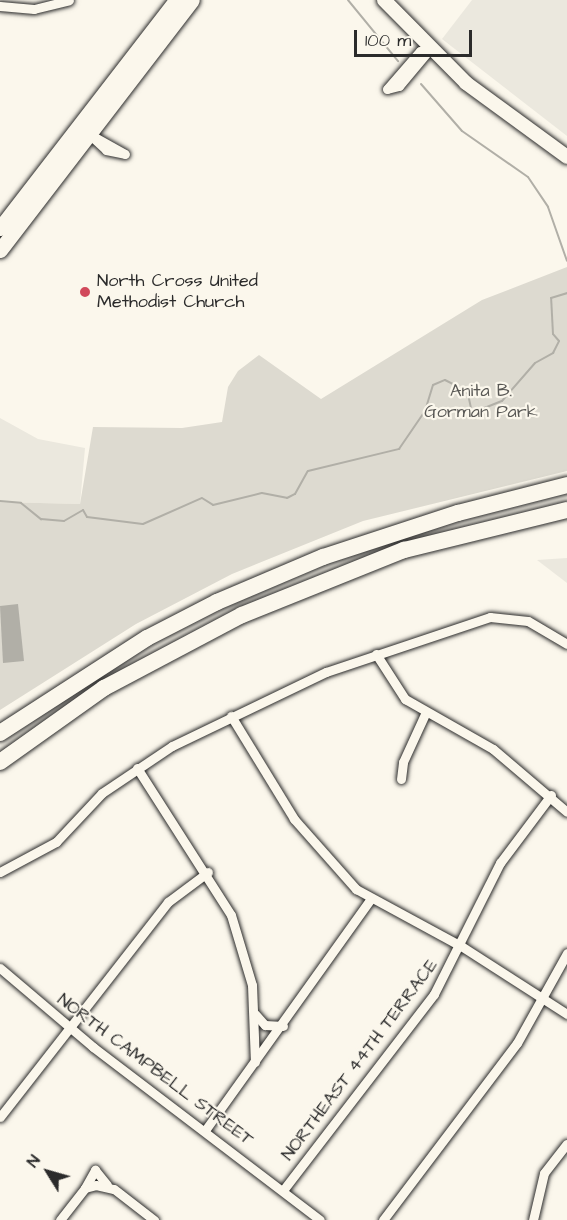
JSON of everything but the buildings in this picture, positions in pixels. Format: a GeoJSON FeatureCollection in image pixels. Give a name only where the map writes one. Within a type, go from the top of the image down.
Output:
{"type":"FeatureCollection","features":[{"type":"Feature","properties":{"kind":"highway"},"geometry":{"type":"LineString","coordinates":[[0,733],[147,638],[218,602],[323,557],[458,513],[567,485]]}},
{"type":"Feature","properties":{"kind":"highway"},"geometry":{"type":"LineString","coordinates":[[0,762],[104,688],[242,615],[404,550],[567,510]]}},
{"type":"Feature","properties":{"kind":"highway"},"geometry":{"type":"LineString","coordinates":[[506,525],[567,522]]}},
{"type":"Feature","properties":{"kind":"main road"},"geometry":{"type":"LineString","coordinates":[[0,250],[41,196],[84,130],[176,0]]}},
{"type":"Feature","properties":{"kind":"main road"},"geometry":{"type":"LineString","coordinates":[[0,228],[39,177],[84,130],[192,0]]}},
{"type":"Feature","properties":{"kind":"main road"},"geometry":{"type":"LineString","coordinates":[[39,177],[41,196]]}},
{"type":"Feature","properties":{"kind":"street"},"geometry":{"type":"LineString","coordinates":[[0,6],[34,9],[69,0]]}},
{"type":"Feature","properties":{"kind":"street"},"geometry":{"type":"LineString","coordinates":[[384,0],[429,50],[526,131],[567,157]]}},
{"type":"Feature","properties":{"kind":"street"},"geometry":{"type":"LineString","coordinates":[[429,50],[399,86],[387,89],[420,51],[429,50]]}},
{"type":"Feature","properties":{"kind":"street"},"geometry":{"type":"LineString","coordinates":[[0,872],[56,842],[102,793],[137,768],[231,716],[376,654],[489,617],[517,618],[567,644]]}},
{"type":"Feature","properties":{"kind":"street"},"geometry":{"type":"LineString","coordinates":[[376,654],[394,687],[425,714],[493,749],[551,795],[567,812]]}},
{"type":"Feature","properties":{"kind":"street"},"geometry":{"type":"LineString","coordinates":[[401,778],[402,762],[425,714]]}},
{"type":"Feature","properties":{"kind":"street"},"geometry":{"type":"LineString","coordinates":[[231,716],[294,819],[370,900],[461,946],[567,1014]]}},
{"type":"Feature","properties":{"kind":"street"},"geometry":{"type":"LineString","coordinates":[[137,768],[208,872],[239,934],[255,1014],[255,1062]]}},
{"type":"Feature","properties":{"kind":"street","name":"NORTHEAST 44TH TERRACE"},"geometry":{"type":"LineString","coordinates":[[284,1189],[434,994],[461,946],[500,863],[551,795]]}},
{"type":"Feature","properties":{"kind":"street"},"geometry":{"type":"LineString","coordinates":[[0,1117],[168,902],[208,872]]}},
{"type":"Feature","properties":{"kind":"street"},"geometry":{"type":"LineString","coordinates":[[206,1130],[283,1026],[370,900]]}},
{"type":"Feature","properties":{"kind":"street"},"geometry":{"type":"LineString","coordinates":[[383,1220],[492,1079],[544,998],[567,953]]}},
{"type":"Feature","properties":{"kind":"street","name":"NORTH CAMPBELL STREET"},"geometry":{"type":"LineString","coordinates":[[0,968],[68,1028],[284,1189],[320,1220]]}},
{"type":"Feature","properties":{"kind":"street"},"geometry":{"type":"LineString","coordinates":[[255,1014],[265,1025],[283,1026]]}},
{"type":"Feature","properties":{"kind":"street"},"geometry":{"type":"LineString","coordinates":[[533,1220],[544,1173],[567,1144]]}},
{"type":"Feature","properties":{"kind":"street"},"geometry":{"type":"LineString","coordinates":[[60,1220],[85,1188],[95,1170],[107,1185],[154,1220]]}},
{"type":"Feature","properties":{"kind":"street"},"geometry":{"type":"LineString","coordinates":[[85,1188],[107,1185]]}},
{"type":"Feature","properties":{"kind":"shaded area"},"geometry":{"type":"Polygon","coordinates":[[[472,0],[567,0],[567,136],[442,39],[472,0]]]}},
{"type":"Feature","properties":{"kind":"shaded area"},"geometry":{"type":"Polygon","coordinates":[[[0,418],[38,439],[85,448],[80,504],[0,502],[0,418]]]}},
{"type":"Feature","properties":{"kind":"shaded area"},"geometry":{"type":"Polygon","coordinates":[[[567,558],[567,583],[537,560],[567,558]]]}},
{"type":"Feature","properties":{"kind":"shaded area"},"geometry":{"type":"Polygon","coordinates":[[[18,604],[24,661],[3,663],[0,606],[18,604]]]}},
{"type":"Feature","properties":{"kind":"green space","name":"Anita B. Gorman Park"},"geometry":{"type":"Polygon","coordinates":[[[567,267],[567,471],[363,521],[232,574],[136,624],[0,710],[0,502],[80,504],[93,427],[182,428],[222,422],[228,387],[238,371],[259,355],[321,399],[482,300],[567,267]]]}},
{"type":"Feature","properties":{"kind":"waterway"},"geometry":{"type":"LineString","coordinates":[[348,0],[398,61]]}},
{"type":"Feature","properties":{"kind":"waterway"},"geometry":{"type":"LineString","coordinates":[[421,84],[462,131],[528,177],[548,207],[567,261]]}},
{"type":"Feature","properties":{"kind":"waterway"},"geometry":{"type":"LineString","coordinates":[[0,501],[21,503],[41,519],[64,521],[83,510],[87,517],[143,524],[202,498],[213,505],[262,493],[287,498],[295,494],[308,471],[399,449],[425,411],[433,385],[445,380],[457,386],[468,394],[472,413],[502,401],[535,363],[553,353],[559,341],[553,334],[551,298],[567,293]]}},
{"type":"Feature","properties":{"kind":"place","name":"North Cross United Methodist Church"},"geometry":{"type":"Point","coordinates":[85,292]}}]}
